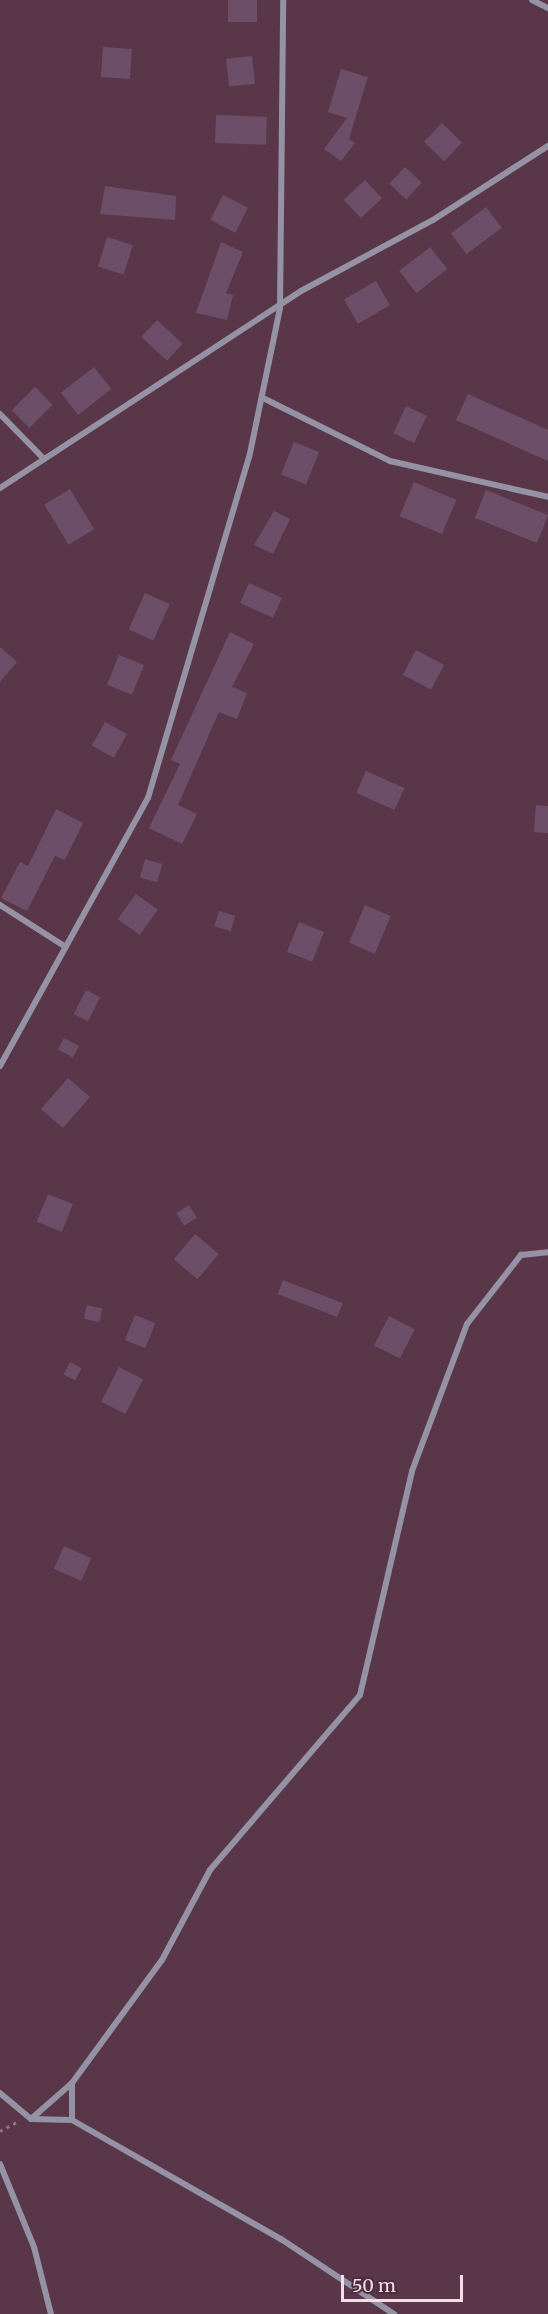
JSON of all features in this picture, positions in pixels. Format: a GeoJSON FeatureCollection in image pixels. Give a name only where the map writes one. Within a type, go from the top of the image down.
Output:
{"type":"FeatureCollection","features":[{"type":"Feature","properties":{"kind":"street"},"geometry":{"type":"LineString","coordinates":[[0,1066],[156,776],[263,398],[280,308],[283,0]]}},
{"type":"Feature","properties":{"kind":"street"},"geometry":{"type":"LineString","coordinates":[[532,0],[548,8]]}},
{"type":"Feature","properties":{"kind":"street"},"geometry":{"type":"LineString","coordinates":[[0,488],[280,308],[548,146]]}},
{"type":"Feature","properties":{"kind":"street"},"geometry":{"type":"LineString","coordinates":[[263,398],[390,461],[548,497]]}},
{"type":"Feature","properties":{"kind":"street"},"geometry":{"type":"LineString","coordinates":[[0,414],[44,459]]}},
{"type":"Feature","properties":{"kind":"street"},"geometry":{"type":"LineString","coordinates":[[0,905],[66,947]]}},
{"type":"Feature","properties":{"kind":"street"},"geometry":{"type":"LineString","coordinates":[[31,2119],[72,2082],[162,1960],[210,1870],[360,1695],[412,1471],[467,1324],[521,1255],[548,1252]]}},
{"type":"Feature","properties":{"kind":"street"},"geometry":{"type":"LineString","coordinates":[[72,2082],[72,2120]]}},
{"type":"Feature","properties":{"kind":"street"},"geometry":{"type":"LineString","coordinates":[[0,2093],[31,2119],[72,2120],[273,2235],[394,2314]]}},
{"type":"Feature","properties":{"kind":"street"},"geometry":{"type":"LineString","coordinates":[[0,2164],[34,2247],[51,2314]]}},
{"type":"Feature","properties":{"kind":"path"},"geometry":{"type":"LineString","coordinates":[[0,2131],[31,2119]]}},
{"type":"Feature","properties":{"kind":"building"},"geometry":{"type":"Polygon","coordinates":[[[228,0],[257,0],[257,22],[228,22],[228,0]]]}},
{"type":"Feature","properties":{"kind":"building"},"geometry":{"type":"Polygon","coordinates":[[[103,47],[132,49],[130,79],[101,77],[103,47]]]}},
{"type":"Feature","properties":{"kind":"building"},"geometry":{"type":"Polygon","coordinates":[[[252,56],[255,84],[229,87],[226,59],[252,56]]]}},
{"type":"Feature","properties":{"kind":"building"},"geometry":{"type":"Polygon","coordinates":[[[341,69],[368,77],[349,139],[355,143],[341,161],[324,149],[347,118],[328,112],[341,69]]]}},
{"type":"Feature","properties":{"kind":"building"},"geometry":{"type":"Polygon","coordinates":[[[216,115],[267,117],[266,145],[215,143],[216,115]]]}},
{"type":"Feature","properties":{"kind":"building"},"geometry":{"type":"Polygon","coordinates":[[[442,123],[462,142],[444,161],[424,142],[442,123]]]}},
{"type":"Feature","properties":{"kind":"building"},"geometry":{"type":"Polygon","coordinates":[[[405,167],[422,183],[406,200],[389,184],[405,167]]]}},
{"type":"Feature","properties":{"kind":"building"},"geometry":{"type":"Polygon","coordinates":[[[365,180],[382,198],[361,218],[344,200],[365,180]]]}},
{"type":"Feature","properties":{"kind":"building"},"geometry":{"type":"Polygon","coordinates":[[[105,186],[176,196],[175,220],[100,214],[105,186]]]}},
{"type":"Feature","properties":{"kind":"building"},"geometry":{"type":"Polygon","coordinates":[[[223,195],[248,208],[235,233],[210,220],[223,195]]]}},
{"type":"Feature","properties":{"kind":"building"},"geometry":{"type":"Polygon","coordinates":[[[486,207],[502,228],[467,254],[451,233],[486,207]]]}},
{"type":"Feature","properties":{"kind":"building"},"geometry":{"type":"Polygon","coordinates":[[[107,237],[133,245],[124,275],[98,267],[107,237]]]}},
{"type":"Feature","properties":{"kind":"building"},"geometry":{"type":"Polygon","coordinates":[[[221,242],[243,252],[226,293],[233,295],[227,320],[196,313],[221,242]]]}},
{"type":"Feature","properties":{"kind":"building"},"geometry":{"type":"Polygon","coordinates":[[[430,247],[447,269],[417,293],[399,271],[430,247]]]}},
{"type":"Feature","properties":{"kind":"building"},"geometry":{"type":"Polygon","coordinates":[[[376,281],[390,305],[358,324],[344,300],[376,281]]]}},
{"type":"Feature","properties":{"kind":"building"},"geometry":{"type":"Polygon","coordinates":[[[157,320],[183,344],[167,361],[141,337],[157,320]]]}},
{"type":"Feature","properties":{"kind":"building"},"geometry":{"type":"Polygon","coordinates":[[[94,367],[111,389],[78,415],[61,393],[94,367]]]}},
{"type":"Feature","properties":{"kind":"building"},"geometry":{"type":"Polygon","coordinates":[[[35,387],[53,405],[29,428],[12,410],[35,387]]]}},
{"type":"Feature","properties":{"kind":"building"},"geometry":{"type":"Polygon","coordinates":[[[468,394],[548,430],[548,461],[456,420],[468,394]]]}},
{"type":"Feature","properties":{"kind":"building"},"geometry":{"type":"Polygon","coordinates":[[[406,406],[427,416],[414,443],[393,433],[406,406]]]}},
{"type":"Feature","properties":{"kind":"building"},"geometry":{"type":"Polygon","coordinates":[[[294,442],[319,452],[306,485],[281,474],[294,442]]]}},
{"type":"Feature","properties":{"kind":"building"},"geometry":{"type":"Polygon","coordinates":[[[414,482],[456,500],[442,534],[400,516],[414,482]]]}},
{"type":"Feature","properties":{"kind":"building"},"geometry":{"type":"Polygon","coordinates":[[[70,489],[94,529],[68,545],[44,504],[70,489]]]}},
{"type":"Feature","properties":{"kind":"building"},"geometry":{"type":"Polygon","coordinates":[[[486,490],[548,515],[537,543],[475,518],[486,490]]]}},
{"type":"Feature","properties":{"kind":"building"},"geometry":{"type":"Polygon","coordinates":[[[274,511],[290,519],[273,554],[254,545],[274,511]]]}},
{"type":"Feature","properties":{"kind":"building"},"geometry":{"type":"Polygon","coordinates":[[[249,583],[282,598],[273,618],[240,603],[249,583]]]}},
{"type":"Feature","properties":{"kind":"building"},"geometry":{"type":"Polygon","coordinates":[[[145,593],[170,604],[153,641],[129,630],[145,593]]]}},
{"type":"Feature","properties":{"kind":"building"},"geometry":{"type":"Polygon","coordinates":[[[230,632],[254,644],[232,687],[247,693],[237,719],[219,712],[178,805],[197,814],[182,844],[149,828],[180,764],[171,760],[230,632]]]}},
{"type":"Feature","properties":{"kind":"building"},"geometry":{"type":"Polygon","coordinates":[[[0,647],[17,662],[0,682],[0,647]]]}},
{"type":"Feature","properties":{"kind":"building"},"geometry":{"type":"Polygon","coordinates":[[[416,650],[444,665],[431,690],[403,675],[416,650]]]}},
{"type":"Feature","properties":{"kind":"building"},"geometry":{"type":"Polygon","coordinates":[[[119,655],[144,665],[132,695],[107,685],[119,655]]]}},
{"type":"Feature","properties":{"kind":"building"},"geometry":{"type":"Polygon","coordinates":[[[105,722],[127,734],[114,758],[92,746],[105,722]]]}},
{"type":"Feature","properties":{"kind":"building"},"geometry":{"type":"Polygon","coordinates":[[[366,771],[404,788],[395,810],[356,793],[366,771]]]}},
{"type":"Feature","properties":{"kind":"building"},"geometry":{"type":"Polygon","coordinates":[[[536,805],[548,806],[548,833],[534,832],[536,805]]]}},
{"type":"Feature","properties":{"kind":"building"},"geometry":{"type":"Polygon","coordinates":[[[56,809],[83,823],[65,860],[55,856],[27,911],[1,898],[20,862],[28,866],[56,809]]]}},
{"type":"Feature","properties":{"kind":"building"},"geometry":{"type":"Polygon","coordinates":[[[145,859],[162,864],[157,882],[140,877],[145,859]]]}},
{"type":"Feature","properties":{"kind":"building"},"geometry":{"type":"Polygon","coordinates":[[[136,894],[158,910],[140,935],[118,919],[136,894]]]}},
{"type":"Feature","properties":{"kind":"building"},"geometry":{"type":"Polygon","coordinates":[[[365,905],[391,916],[375,954],[349,943],[365,905]]]}},
{"type":"Feature","properties":{"kind":"building"},"geometry":{"type":"Polygon","coordinates":[[[219,911],[235,916],[231,931],[214,926],[219,911]]]}},
{"type":"Feature","properties":{"kind":"building"},"geometry":{"type":"Polygon","coordinates":[[[299,922],[324,932],[312,962],[287,952],[299,922]]]}},
{"type":"Feature","properties":{"kind":"building"},"geometry":{"type":"Polygon","coordinates":[[[86,990],[100,997],[88,1021],[74,1014],[86,990]]]}},
{"type":"Feature","properties":{"kind":"building"},"geometry":{"type":"Polygon","coordinates":[[[64,1038],[79,1046],[73,1057],[58,1049],[64,1038]]]}},
{"type":"Feature","properties":{"kind":"building"},"geometry":{"type":"Polygon","coordinates":[[[68,1078],[90,1097],[63,1128],[41,1109],[68,1078]]]}},
{"type":"Feature","properties":{"kind":"building"},"geometry":{"type":"Polygon","coordinates":[[[48,1194],[73,1204],[62,1232],[37,1222],[48,1194]]]}},
{"type":"Feature","properties":{"kind":"building"},"geometry":{"type":"Polygon","coordinates":[[[189,1205],[197,1218],[184,1226],[176,1213],[189,1205]]]}},
{"type":"Feature","properties":{"kind":"building"},"geometry":{"type":"Polygon","coordinates":[[[195,1234],[219,1254],[198,1279],[174,1259],[195,1234]]]}},
{"type":"Feature","properties":{"kind":"building"},"geometry":{"type":"Polygon","coordinates":[[[283,1280],[343,1303],[337,1317],[278,1294],[283,1280]]]}},
{"type":"Feature","properties":{"kind":"building"},"geometry":{"type":"Polygon","coordinates":[[[87,1305],[103,1309],[99,1322],[84,1319],[87,1305]]]}},
{"type":"Feature","properties":{"kind":"building"},"geometry":{"type":"Polygon","coordinates":[[[135,1315],[155,1323],[145,1348],[125,1340],[135,1315]]]}},
{"type":"Feature","properties":{"kind":"building"},"geometry":{"type":"Polygon","coordinates":[[[389,1316],[415,1329],[400,1359],[374,1345],[389,1316]]]}},
{"type":"Feature","properties":{"kind":"building"},"geometry":{"type":"Polygon","coordinates":[[[70,1362],[82,1368],[75,1380],[64,1374],[70,1362]]]}},
{"type":"Feature","properties":{"kind":"building"},"geometry":{"type":"Polygon","coordinates":[[[119,1367],[143,1379],[125,1414],[101,1402],[119,1367]]]}},
{"type":"Feature","properties":{"kind":"building"},"geometry":{"type":"Polygon","coordinates":[[[64,1546],[91,1558],[81,1581],[54,1569],[64,1546]]]}}]}
